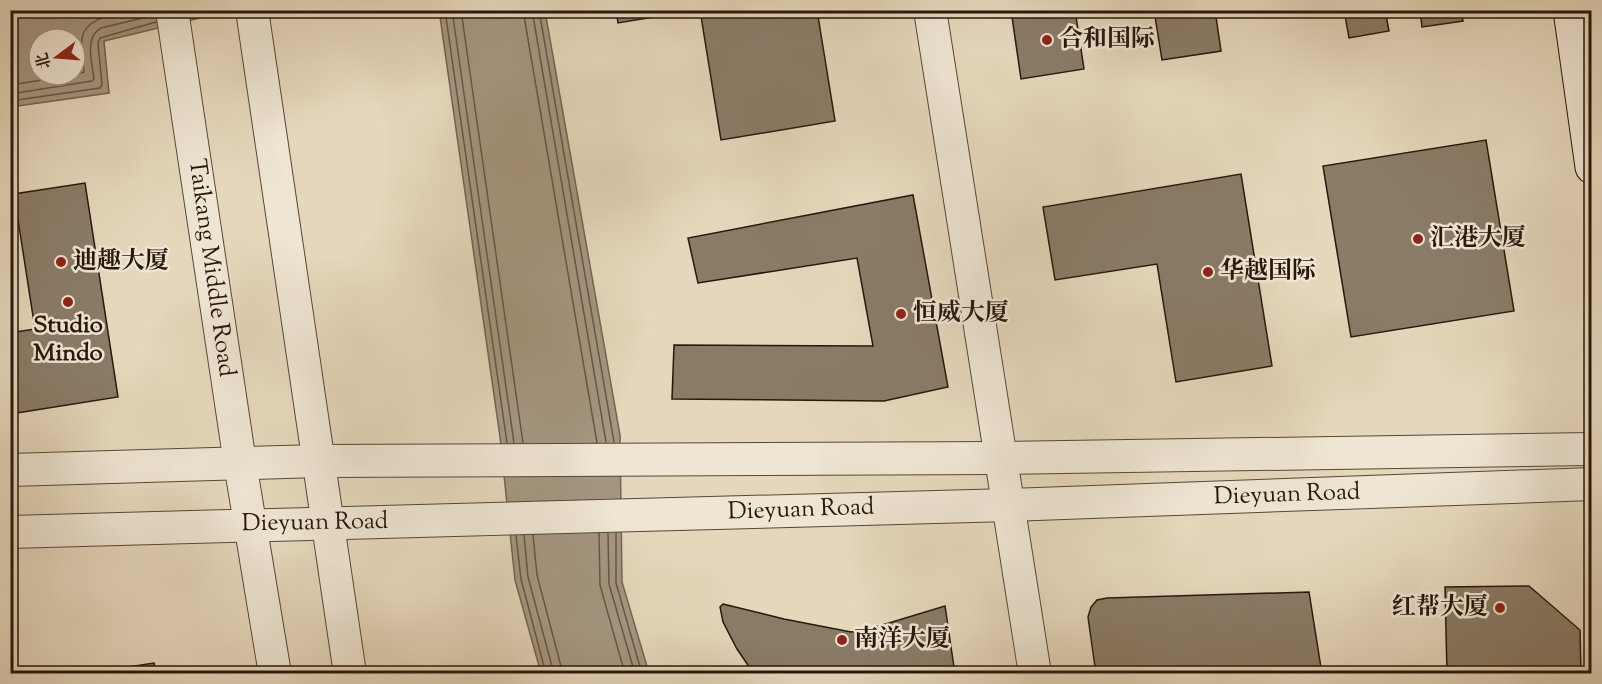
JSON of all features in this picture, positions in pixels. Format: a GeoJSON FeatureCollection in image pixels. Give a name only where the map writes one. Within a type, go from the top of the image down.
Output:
{"type":"FeatureCollection","features":[{"type":"Feature","properties":{"kind":"main road"},"geometry":{"type":"LineString","coordinates":[[1570,10],[1592,167]]}},
{"type":"Feature","properties":{"kind":"street","name":"Taikang Middle Road"},"geometry":{"type":"LineString","coordinates":[[172,10],[240,463],[275,674]]}},
{"type":"Feature","properties":{"kind":"street"},"geometry":{"type":"LineString","coordinates":[[252,10],[350,674]]}},
{"type":"Feature","properties":{"kind":"street"},"geometry":{"type":"LineString","coordinates":[[930,10],[1035,674]]}},
{"type":"Feature","properties":{"kind":"street","name":"Dieyuan Road"},"geometry":{"type":"LineString","coordinates":[[10,470],[318,461],[1000,458],[1592,449]]}},
{"type":"Feature","properties":{"kind":"street","name":"Dieyuan Road"},"geometry":{"type":"LineString","coordinates":[[10,532],[1009,505],[1592,484]]}},
{"type":"Feature","properties":{"kind":"water"},"geometry":{"type":"Polygon","coordinates":[[[11,11],[229,11],[104,41],[109,93],[11,107],[11,11]]]}},
{"type":"Feature","properties":{"kind":"water"},"geometry":{"type":"Polygon","coordinates":[[[433,11],[545,11],[620,435],[622,582],[649,673],[541,673],[515,580],[500,437],[440,17],[433,11]]]}},
{"type":"Feature","properties":{"kind":"building"},"geometry":{"type":"Polygon","coordinates":[[[616,10],[696,10],[618,23],[616,10]]]}},
{"type":"Feature","properties":{"kind":"building"},"geometry":{"type":"Polygon","coordinates":[[[700,10],[817,10],[835,121],[721,140],[700,10]]]}},
{"type":"Feature","properties":{"kind":"building","name":"合和国际"},"geometry":{"type":"Polygon","coordinates":[[[1011,10],[1075,10],[1084,69],[1021,79],[1011,10]]]}},
{"type":"Feature","properties":{"kind":"building","name":"合和国际"},"geometry":{"type":"Polygon","coordinates":[[[1154,10],[1215,10],[1221,51],[1162,60],[1154,10]]]}},
{"type":"Feature","properties":{"kind":"building"},"geometry":{"type":"Polygon","coordinates":[[[1344,10],[1413,10],[1386,15],[1389,31],[1349,38],[1344,10]]]}},
{"type":"Feature","properties":{"kind":"building"},"geometry":{"type":"Polygon","coordinates":[[[1420,10],[1461,10],[1463,21],[1422,27],[1420,10]]]}},
{"type":"Feature","properties":{"kind":"building","name":"汇港大厦"},"geometry":{"type":"Polygon","coordinates":[[[1486,140],[1514,311],[1351,337],[1323,166],[1486,140]]]}},
{"type":"Feature","properties":{"kind":"building","name":"华越国际"},"geometry":{"type":"Polygon","coordinates":[[[1241,174],[1272,366],[1176,382],[1157,264],[1055,280],[1043,207],[1241,174]]]}},
{"type":"Feature","properties":{"kind":"building","name":"迪趣大厦"},"geometry":{"type":"Polygon","coordinates":[[[85,183],[118,397],[10,414],[10,333],[35,329],[14,194],[85,183]]]}},
{"type":"Feature","properties":{"kind":"building","name":"恒威大厦"},"geometry":{"type":"Polygon","coordinates":[[[913,195],[948,387],[884,401],[672,399],[674,345],[873,346],[857,258],[698,283],[688,238],[913,195]]]}},
{"type":"Feature","properties":{"kind":"building","name":"红帮大厦"},"geometry":{"type":"Polygon","coordinates":[[[1529,586],[1580,630],[1581,674],[1447,674],[1445,587],[1529,586]]]}},
{"type":"Feature","properties":{"kind":"building"},"geometry":{"type":"Polygon","coordinates":[[[1309,592],[1322,674],[1096,674],[1088,617],[1091,607],[1097,600],[1309,592]]]}},
{"type":"Feature","properties":{"kind":"building","name":"南洋大厦"},"geometry":{"type":"Polygon","coordinates":[[[723,604],[851,632],[866,630],[945,606],[955,674],[754,674],[737,649],[723,622],[720,607],[723,604]]]}},
{"type":"Feature","properties":{"kind":"building"},"geometry":{"type":"Polygon","coordinates":[[[154,663],[156,674],[81,674],[154,663]]]}},
{"type":"Feature","properties":{"kind":"place","name":"合和国际"},"geometry":{"type":"Point","coordinates":[1047,40]}},
{"type":"Feature","properties":{"kind":"place","name":"汇港大厦"},"geometry":{"type":"Point","coordinates":[1418,239]}},
{"type":"Feature","properties":{"kind":"place","name":"迪趣大厦"},"geometry":{"type":"Point","coordinates":[61,262]}},
{"type":"Feature","properties":{"kind":"place","name":"华越国际"},"geometry":{"type":"Point","coordinates":[1208,272]}},
{"type":"Feature","properties":{"kind":"place","name":"Studio Mindo"},"geometry":{"type":"Point","coordinates":[68,302]}},
{"type":"Feature","properties":{"kind":"place","name":"恒威大厦"},"geometry":{"type":"Point","coordinates":[901,314]}},
{"type":"Feature","properties":{"kind":"place","name":"红帮大厦"},"geometry":{"type":"Point","coordinates":[1500,608]}},
{"type":"Feature","properties":{"kind":"place","name":"南洋大厦"},"geometry":{"type":"Point","coordinates":[842,640]}}]}
